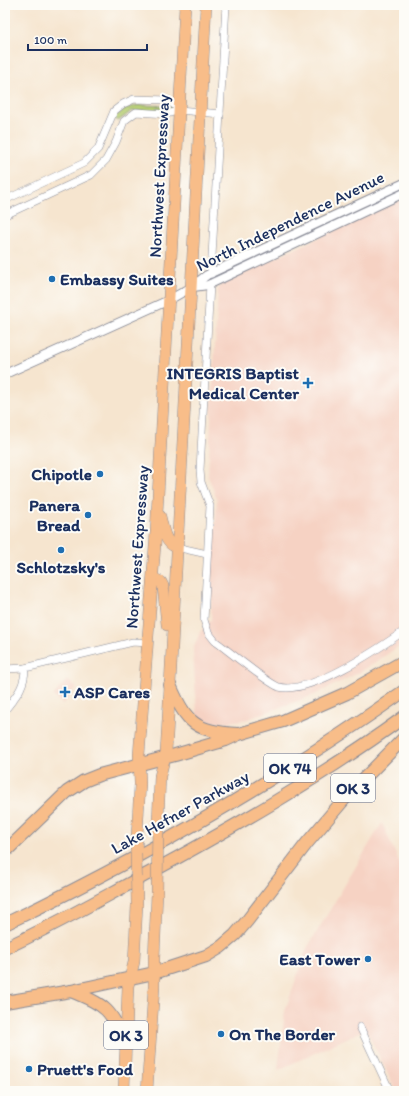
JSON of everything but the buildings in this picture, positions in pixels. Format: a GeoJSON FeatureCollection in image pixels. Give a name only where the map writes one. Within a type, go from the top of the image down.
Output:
{"type":"FeatureCollection","features":[{"type":"Feature","properties":{"kind":"highway","name":"Northwest Expressway"},"geometry":{"type":"LineString","coordinates":[[124,1091],[125,1045],[130,978],[134,962],[137,905],[139,765],[158,508],[185,5]]}},
{"type":"Feature","properties":{"kind":"highway"},"geometry":{"type":"LineString","coordinates":[[5,1002],[71,991],[154,972],[158,893],[158,822],[160,776],[164,759],[170,685],[170,659],[206,5]]}},
{"type":"Feature","properties":{"kind":"highway"},"geometry":{"type":"LineString","coordinates":[[158,508],[169,544],[176,548]]}},
{"type":"Feature","properties":{"kind":"highway"},"geometry":{"type":"LineString","coordinates":[[153,578],[161,582],[163,586],[170,659]]}},
{"type":"Feature","properties":{"kind":"highway"},"geometry":{"type":"LineString","coordinates":[[5,852],[68,792],[84,781],[99,775],[164,759],[283,721],[324,704],[373,680],[404,661]]}},
{"type":"Feature","properties":{"kind":"highway"},"geometry":{"type":"LineString","coordinates":[[170,685],[179,706],[192,722],[211,731],[239,734]]}},
{"type":"Feature","properties":{"kind":"highway","name":"Lake Hefner Parkway"},"geometry":{"type":"LineString","coordinates":[[5,924],[49,903],[242,797],[349,730],[404,691]]}},
{"type":"Feature","properties":{"kind":"highway","name":"OK 74"},"geometry":{"type":"LineString","coordinates":[[5,948],[75,913],[235,827],[288,795],[404,717]]}},
{"type":"Feature","properties":{"kind":"highway","name":"OK 3"},"geometry":{"type":"LineString","coordinates":[[147,1091],[154,972],[206,956],[221,947],[235,935],[325,821],[364,777],[404,738]]}},
{"type":"Feature","properties":{"kind":"highway"},"geometry":{"type":"LineString","coordinates":[[71,991],[93,1000],[109,1012],[116,1021],[125,1045]]}},
{"type":"Feature","properties":{"kind":"street"},"geometry":{"type":"LineString","coordinates":[[211,274],[226,5]]}},
{"type":"Feature","properties":{"kind":"street"},"geometry":{"type":"LineString","coordinates":[[5,200],[84,163],[98,148],[114,111],[134,99],[168,100],[180,110]]}},
{"type":"Feature","properties":{"kind":"street"},"geometry":{"type":"LineString","coordinates":[[5,215],[66,187],[96,170],[106,160],[124,121],[136,112],[167,114],[180,110],[220,114]]}},
{"type":"Feature","properties":{"kind":"street"},"geometry":{"type":"LineString","coordinates":[[107,125],[120,132]]}},
{"type":"Feature","properties":{"kind":"street"},"geometry":{"type":"LineString","coordinates":[[90,158],[96,170]]}},
{"type":"Feature","properties":{"kind":"street","name":"North Independence Avenue"},"geometry":{"type":"LineString","coordinates":[[5,374],[169,300],[211,274],[404,183]]}},
{"type":"Feature","properties":{"kind":"street","name":"North Independence Avenue"},"geometry":{"type":"LineString","coordinates":[[190,288],[210,284],[404,193]]}},
{"type":"Feature","properties":{"kind":"street"},"geometry":{"type":"LineString","coordinates":[[210,284],[200,470],[201,482],[210,506],[203,612],[208,632],[215,641],[277,687],[292,689],[306,685],[360,660],[404,631]]}},
{"type":"Feature","properties":{"kind":"street"},"geometry":{"type":"LineString","coordinates":[[176,548],[207,554]]}},
{"type":"Feature","properties":{"kind":"street"},"geometry":{"type":"LineString","coordinates":[[5,669],[25,668],[133,642],[148,643]]}},
{"type":"Feature","properties":{"kind":"street"},"geometry":{"type":"LineString","coordinates":[[5,710],[21,691],[25,679],[25,668]]}},
{"type":"Feature","properties":{"kind":"street"},"geometry":{"type":"LineString","coordinates":[[360,1027],[390,1091]]}},
{"type":"Feature","properties":{"kind":"shaded area","name":"INTEGRIS Baptist Medical Center"},"geometry":{"type":"Polygon","coordinates":[[[404,198],[404,643],[362,671],[314,695],[248,719],[221,723],[206,721],[197,716],[193,650],[200,632],[211,620],[211,587],[217,500],[208,476],[218,290],[221,284],[228,280],[404,198]]]}},
{"type":"Feature","properties":{"kind":"shaded area","name":"ASP Cares"},"geometry":{"type":"Polygon","coordinates":[[[67,680],[76,687],[63,704],[53,696],[67,680]]]}},
{"type":"Feature","properties":{"kind":"shaded area"},"geometry":{"type":"Polygon","coordinates":[[[382,823],[404,873],[404,1091],[396,1091],[366,1029],[278,1070],[285,1011],[306,950],[382,823]]]}},
{"type":"Feature","properties":{"kind":"green space"},"geometry":{"type":"Polygon","coordinates":[[[138,105],[169,106],[173,108],[172,111],[132,111],[118,121],[114,118],[124,109],[138,105]]]}},
{"type":"Feature","properties":{"kind":"place","name":"Embassy Suites"},"geometry":{"type":"Point","coordinates":[52,279]}},
{"type":"Feature","properties":{"kind":"place","name":"INTEGRIS Baptist Medical Center"},"geometry":{"type":"Point","coordinates":[308,383]}},
{"type":"Feature","properties":{"kind":"place","name":"Chipotle"},"geometry":{"type":"Point","coordinates":[100,474]}},
{"type":"Feature","properties":{"kind":"place","name":"Panera Bread"},"geometry":{"type":"Point","coordinates":[88,515]}},
{"type":"Feature","properties":{"kind":"place","name":"Schlotzsky's"},"geometry":{"type":"Point","coordinates":[61,550]}},
{"type":"Feature","properties":{"kind":"place","name":"ASP Cares"},"geometry":{"type":"Point","coordinates":[65,692]}},
{"type":"Feature","properties":{"kind":"place","name":"East Tower"},"geometry":{"type":"Point","coordinates":[368,959]}},
{"type":"Feature","properties":{"kind":"place","name":"On The Border"},"geometry":{"type":"Point","coordinates":[221,1034]}},
{"type":"Feature","properties":{"kind":"place","name":"Pruett's Food"},"geometry":{"type":"Point","coordinates":[29,1069]}}]}
